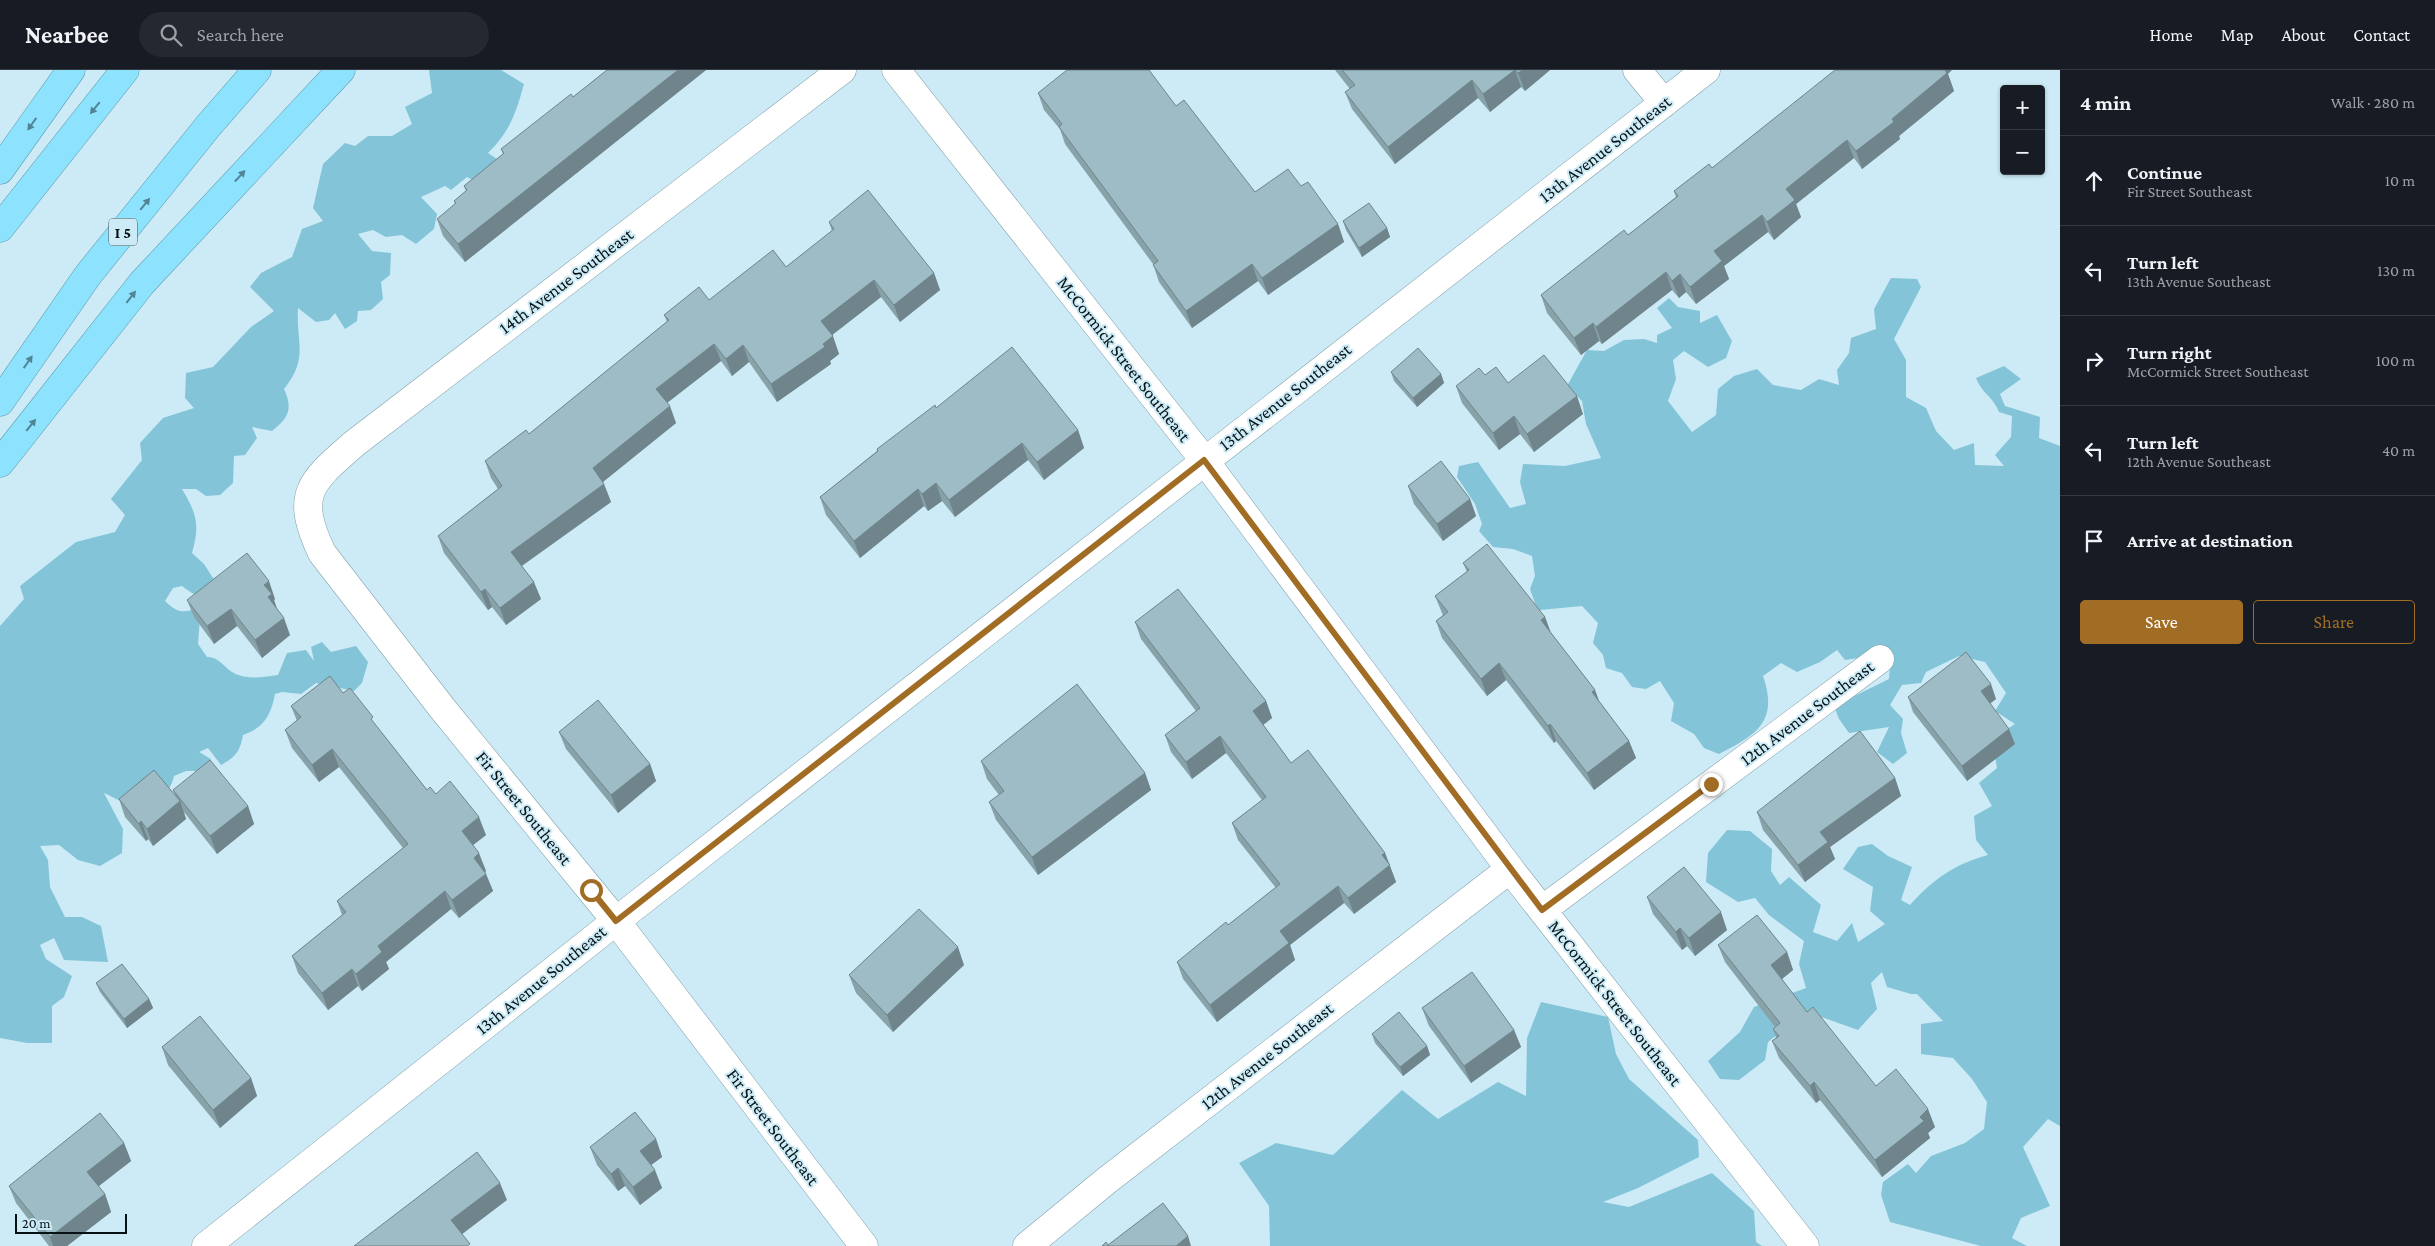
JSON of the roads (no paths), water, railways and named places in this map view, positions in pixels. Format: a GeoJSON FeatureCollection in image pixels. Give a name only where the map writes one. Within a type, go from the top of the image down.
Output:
{"type":"FeatureCollection","features":[{"type":"Feature","properties":{"kind":"highway"},"geometry":{"type":"LineString","coordinates":[[0,170],[71,70]]}},
{"type":"Feature","properties":{"kind":"highway"},"geometry":{"type":"LineString","coordinates":[[0,228],[125,70]]}},
{"type":"Feature","properties":{"kind":"highway","name":"I 5"},"geometry":{"type":"LineString","coordinates":[[0,402],[88,275],[209,125],[257,70]]}},
{"type":"Feature","properties":{"kind":"highway"},"geometry":{"type":"LineString","coordinates":[[0,462],[142,283],[341,70]]}},
{"type":"Feature","properties":{"kind":"street","name":"14th Avenue Southeast"},"geometry":{"type":"LineString","coordinates":[[306,506],[311,487],[321,474],[355,443],[842,70]]}},
{"type":"Feature","properties":{"kind":"street","name":"McCormick Street Southeast"},"geometry":{"type":"LineString","coordinates":[[896,70],[1204,460],[1510,869],[1805,1246]]}},
{"type":"Feature","properties":{"kind":"street"},"geometry":{"type":"LineString","coordinates":[[1637,70],[1664,103]]}},
{"type":"Feature","properties":{"kind":"street","name":"13th Avenue Southeast"},"geometry":{"type":"LineString","coordinates":[[206,1246],[616,921],[1204,460],[1706,70]]}},
{"type":"Feature","properties":{"kind":"street","name":"Fir Street Southeast"},"geometry":{"type":"LineString","coordinates":[[306,506],[311,530],[322,553],[442,708],[616,921],[864,1246]]}},
{"type":"Feature","properties":{"kind":"street","name":"12th Avenue Southeast"},"geometry":{"type":"LineString","coordinates":[[1542,910],[1880,659]]}},
{"type":"Feature","properties":{"kind":"street","name":"12th Avenue Southeast"},"geometry":{"type":"LineString","coordinates":[[1027,1246],[1106,1181],[1510,869]]}}]}
